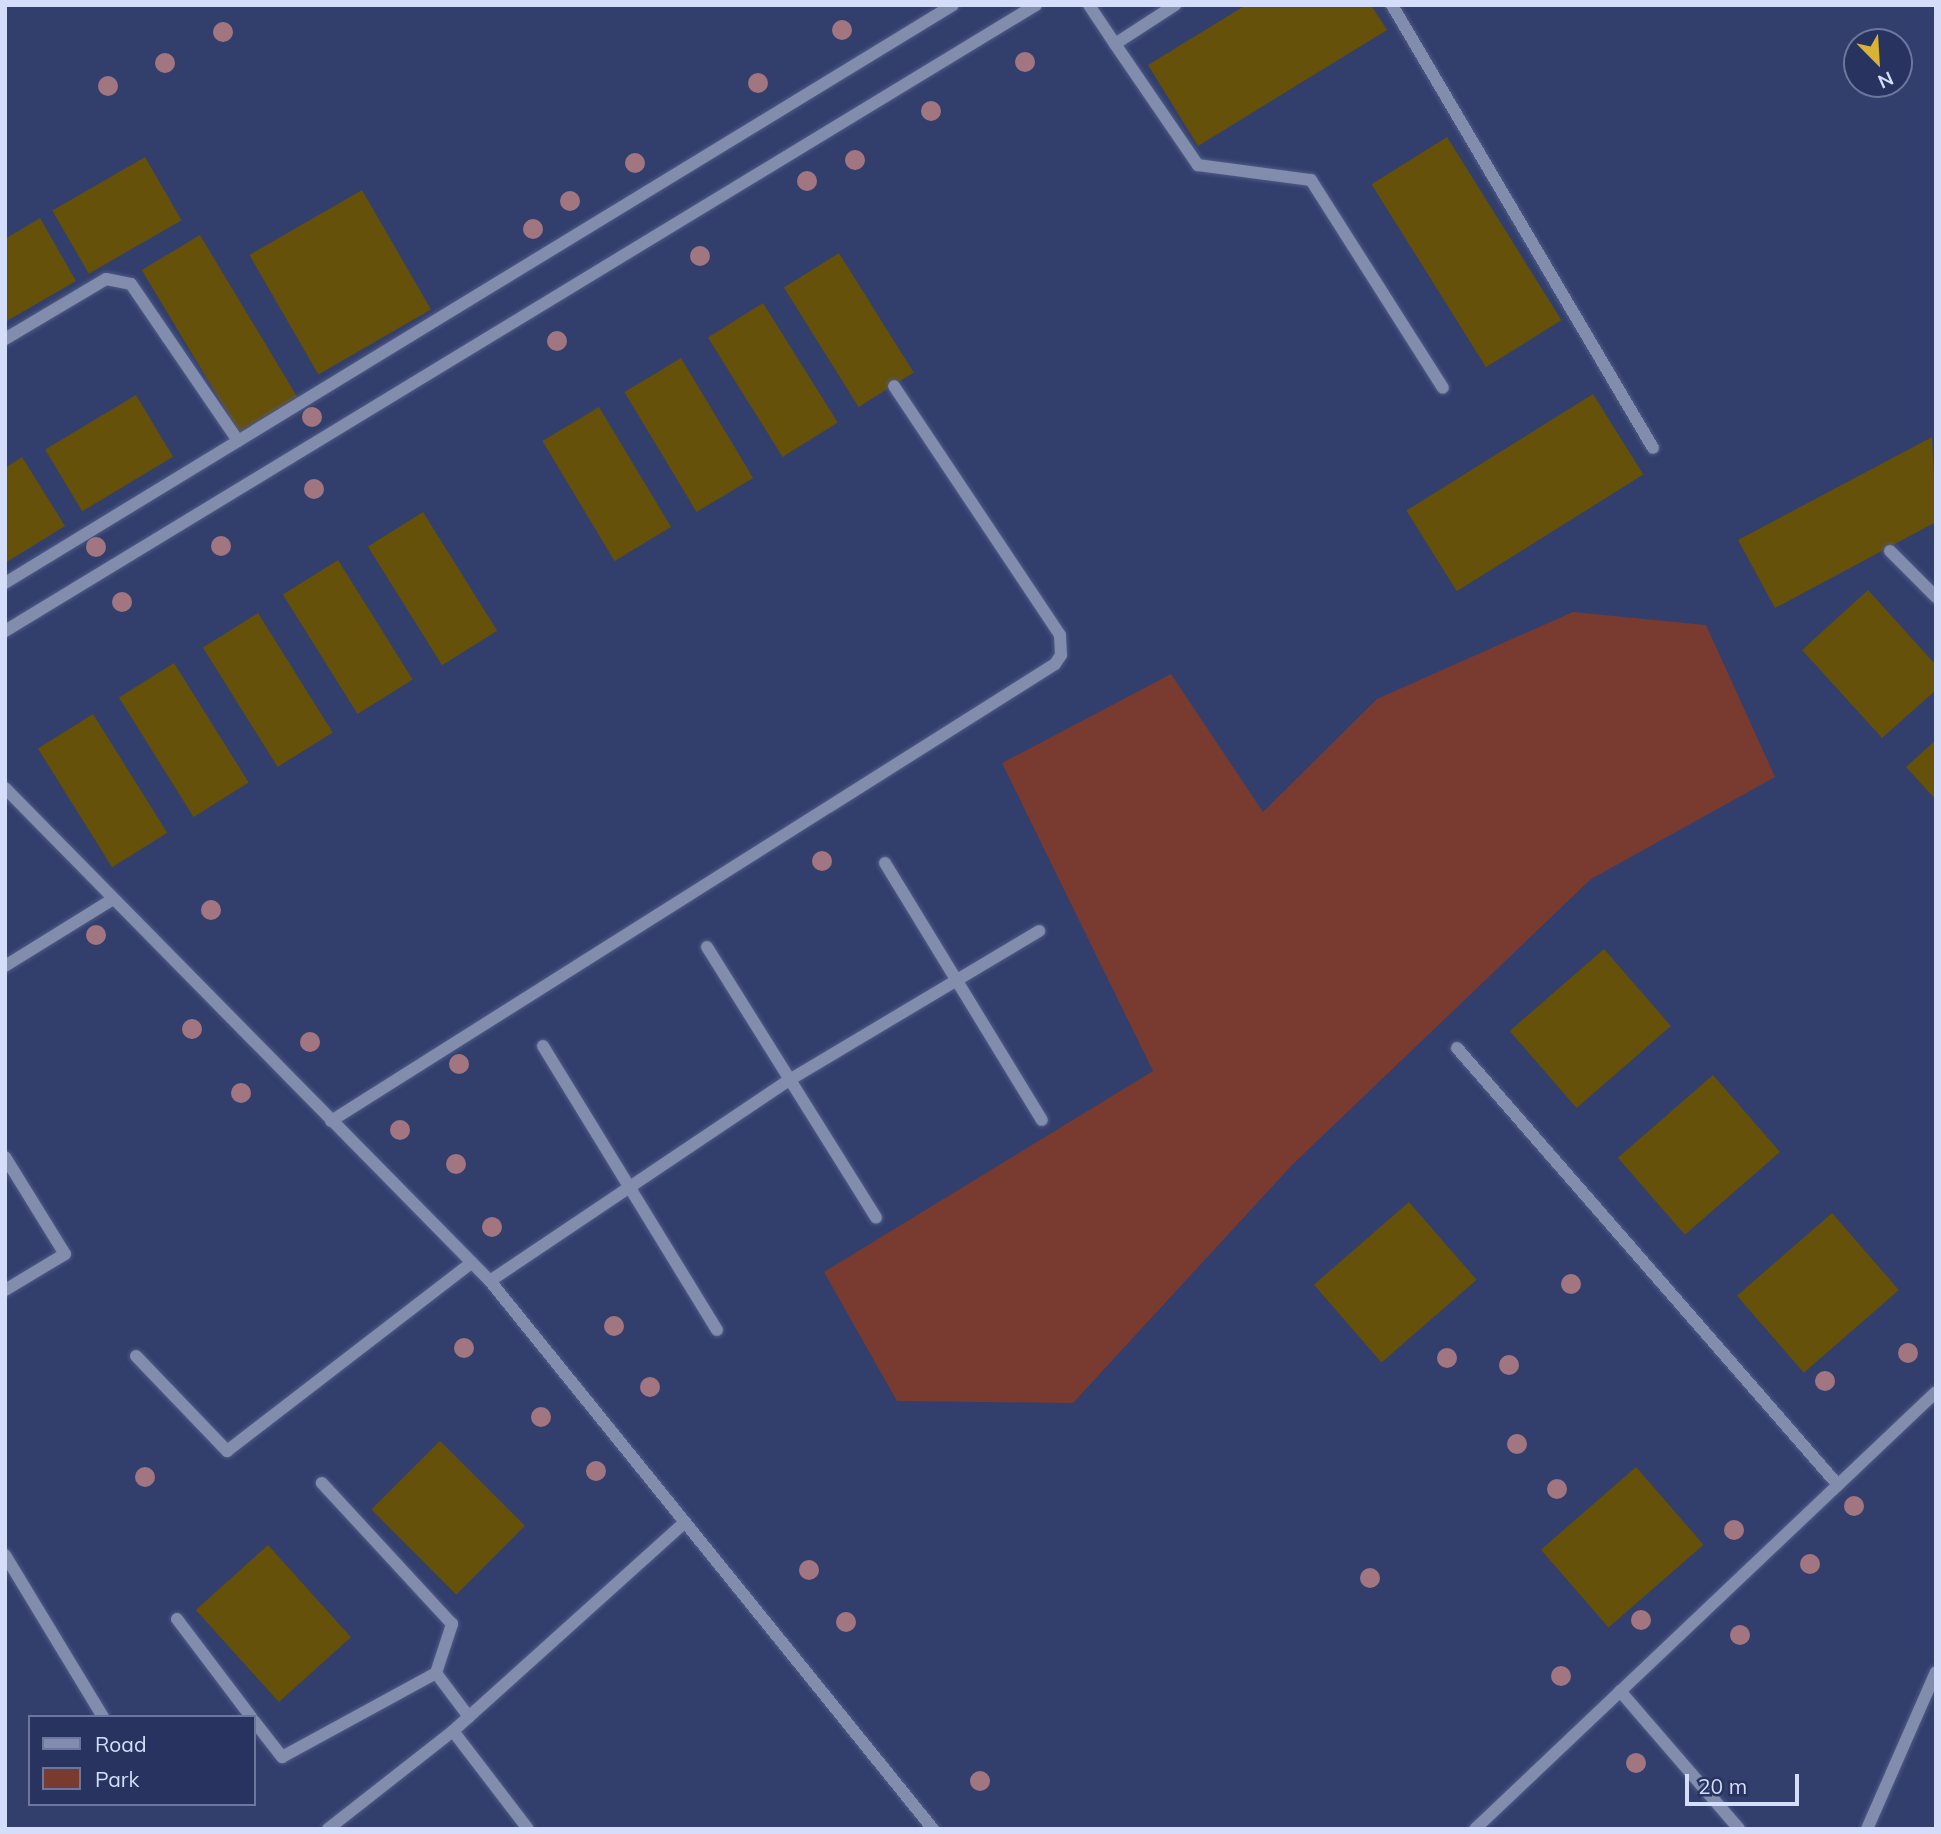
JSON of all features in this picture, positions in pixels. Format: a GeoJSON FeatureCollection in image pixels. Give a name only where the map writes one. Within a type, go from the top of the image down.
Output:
{"type":"FeatureCollection","features":[{"type":"Feature","properties":{"kind":"street"},"geometry":{"type":"LineString","coordinates":[[5,583],[953,5]]}},
{"type":"Feature","properties":{"kind":"street"},"geometry":{"type":"LineString","coordinates":[[5,631],[1036,5]]}},
{"type":"Feature","properties":{"kind":"street"},"geometry":{"type":"LineString","coordinates":[[1089,5],[1198,165],[1311,180],[1443,388]]}},
{"type":"Feature","properties":{"kind":"street"},"geometry":{"type":"LineString","coordinates":[[1115,44],[1175,5]]}},
{"type":"Feature","properties":{"kind":"street"},"geometry":{"type":"LineString","coordinates":[[1392,5],[1654,448]]}},
{"type":"Feature","properties":{"kind":"street"},"geometry":{"type":"LineString","coordinates":[[5,339],[106,279],[131,284],[238,442]]}},
{"type":"Feature","properties":{"kind":"street"},"geometry":{"type":"LineString","coordinates":[[331,1121],[1055,664],[1061,655],[1060,635],[894,386]]}},
{"type":"Feature","properties":{"kind":"street"},"geometry":{"type":"LineString","coordinates":[[1890,551],[1936,597]]}},
{"type":"Feature","properties":{"kind":"street"},"geometry":{"type":"LineString","coordinates":[[5,788],[490,1281],[683,1524],[933,1829]]}},
{"type":"Feature","properties":{"kind":"street"},"geometry":{"type":"LineString","coordinates":[[885,863],[1042,1119]]}},
{"type":"Feature","properties":{"kind":"street"},"geometry":{"type":"LineString","coordinates":[[5,966],[113,899]]}},
{"type":"Feature","properties":{"kind":"street"},"geometry":{"type":"LineString","coordinates":[[490,1281],[791,1079],[1039,931]]}},
{"type":"Feature","properties":{"kind":"street"},"geometry":{"type":"LineString","coordinates":[[707,947],[876,1217]]}},
{"type":"Feature","properties":{"kind":"street"},"geometry":{"type":"LineString","coordinates":[[543,1046],[717,1330]]}},
{"type":"Feature","properties":{"kind":"street"},"geometry":{"type":"LineString","coordinates":[[1457,1048],[1838,1485]]}},
{"type":"Feature","properties":{"kind":"street"},"geometry":{"type":"LineString","coordinates":[[5,1157],[65,1254],[5,1290]]}},
{"type":"Feature","properties":{"kind":"street"},"geometry":{"type":"LineString","coordinates":[[136,1356],[227,1451],[472,1262]]}},
{"type":"Feature","properties":{"kind":"street"},"geometry":{"type":"LineString","coordinates":[[1475,1829],[1936,1392]]}},
{"type":"Feature","properties":{"kind":"street"},"geometry":{"type":"LineString","coordinates":[[256,1724],[282,1757],[436,1673],[452,1624],[322,1483]]}},
{"type":"Feature","properties":{"kind":"street"},"geometry":{"type":"LineString","coordinates":[[328,1829],[453,1731],[683,1524]]}},
{"type":"Feature","properties":{"kind":"street"},"geometry":{"type":"LineString","coordinates":[[6,1559],[102,1715]]}},
{"type":"Feature","properties":{"kind":"street"},"geometry":{"type":"LineString","coordinates":[[177,1619],[249,1715]]}},
{"type":"Feature","properties":{"kind":"street"},"geometry":{"type":"LineString","coordinates":[[1867,1829],[1936,1672]]}},
{"type":"Feature","properties":{"kind":"street"},"geometry":{"type":"LineString","coordinates":[[436,1673],[469,1717]]}},
{"type":"Feature","properties":{"kind":"street"},"geometry":{"type":"LineString","coordinates":[[1620,1691],[1739,1829]]}},
{"type":"Feature","properties":{"kind":"street"},"geometry":{"type":"LineString","coordinates":[[453,1731],[528,1829]]}},
{"type":"Feature","properties":{"kind":"green space"},"geometry":{"type":"Polygon","coordinates":[[[1573,612],[1706,625],[1775,777],[1591,879],[1292,1165],[1073,1403],[897,1401],[824,1272],[1153,1071],[1002,763],[1171,674],[1263,812],[1377,699],[1573,612]]]}},
{"type":"Feature","properties":{"kind":"building"},"geometry":{"type":"Polygon","coordinates":[[[1246,5],[1371,5],[1387,30],[1198,146],[1148,65],[1246,5]]]}},
{"type":"Feature","properties":{"kind":"building"},"geometry":{"type":"Polygon","coordinates":[[[1447,137],[1561,320],[1486,367],[1372,184],[1447,137]]]}},
{"type":"Feature","properties":{"kind":"building"},"geometry":{"type":"Polygon","coordinates":[[[145,157],[182,220],[89,274],[52,211],[145,157]]]}},
{"type":"Feature","properties":{"kind":"building"},"geometry":{"type":"Polygon","coordinates":[[[362,190],[431,310],[318,375],[249,255],[362,190]]]}},
{"type":"Feature","properties":{"kind":"building"},"geometry":{"type":"Polygon","coordinates":[[[40,218],[76,281],[5,322],[5,239],[40,218]]]}},
{"type":"Feature","properties":{"kind":"building"},"geometry":{"type":"Polygon","coordinates":[[[200,235],[297,397],[239,432],[142,270],[200,235]]]}},
{"type":"Feature","properties":{"kind":"building"},"geometry":{"type":"Polygon","coordinates":[[[839,253],[914,373],[859,407],[784,287],[839,253]]]}},
{"type":"Feature","properties":{"kind":"building"},"geometry":{"type":"Polygon","coordinates":[[[763,303],[838,423],[783,457],[708,337],[763,303]]]}},
{"type":"Feature","properties":{"kind":"building"},"geometry":{"type":"Polygon","coordinates":[[[681,358],[753,478],[697,512],[624,392],[681,358]]]}},
{"type":"Feature","properties":{"kind":"building"},"geometry":{"type":"Polygon","coordinates":[[[1593,394],[1643,475],[1457,591],[1406,511],[1593,394]]]}},
{"type":"Feature","properties":{"kind":"building"},"geometry":{"type":"Polygon","coordinates":[[[136,395],[173,457],[82,511],[45,450],[136,395]]]}},
{"type":"Feature","properties":{"kind":"building"},"geometry":{"type":"Polygon","coordinates":[[[599,407],[671,527],[615,561],[542,441],[599,407]]]}},
{"type":"Feature","properties":{"kind":"building"},"geometry":{"type":"Polygon","coordinates":[[[1932,437],[1936,522],[1775,608],[1738,540],[1932,437]]]}},
{"type":"Feature","properties":{"kind":"building"},"geometry":{"type":"Polygon","coordinates":[[[22,457],[65,526],[5,563],[5,468],[22,457]]]}},
{"type":"Feature","properties":{"kind":"building"},"geometry":{"type":"Polygon","coordinates":[[[423,512],[497,631],[442,665],[368,546],[423,512]]]}},
{"type":"Feature","properties":{"kind":"building"},"geometry":{"type":"Polygon","coordinates":[[[338,560],[413,680],[358,714],[283,594],[338,560]]]}},
{"type":"Feature","properties":{"kind":"building"},"geometry":{"type":"Polygon","coordinates":[[[1868,590],[1936,665],[1936,690],[1882,738],[1802,650],[1868,590]]]}},
{"type":"Feature","properties":{"kind":"building"},"geometry":{"type":"Polygon","coordinates":[[[258,613],[333,733],[278,767],[203,647],[258,613]]]}},
{"type":"Feature","properties":{"kind":"building"},"geometry":{"type":"Polygon","coordinates":[[[174,663],[249,783],[194,817],[119,697],[174,663]]]}},
{"type":"Feature","properties":{"kind":"building"},"geometry":{"type":"Polygon","coordinates":[[[93,714],[167,833],[112,867],[38,748],[93,714]]]}},
{"type":"Feature","properties":{"kind":"building"},"geometry":{"type":"Polygon","coordinates":[[[1936,740],[1936,800],[1906,767],[1936,740]]]}},
{"type":"Feature","properties":{"kind":"building"},"geometry":{"type":"Polygon","coordinates":[[[1604,949],[1671,1026],[1577,1108],[1510,1031],[1604,949]]]}},
{"type":"Feature","properties":{"kind":"building"},"geometry":{"type":"Polygon","coordinates":[[[1713,1075],[1780,1152],[1685,1235],[1618,1158],[1713,1075]]]}},
{"type":"Feature","properties":{"kind":"building"},"geometry":{"type":"Polygon","coordinates":[[[1409,1202],[1477,1280],[1381,1362],[1314,1285],[1409,1202]]]}},
{"type":"Feature","properties":{"kind":"building"},"geometry":{"type":"Polygon","coordinates":[[[1832,1213],[1899,1290],[1804,1373],[1737,1296],[1832,1213]]]}},
{"type":"Feature","properties":{"kind":"building"},"geometry":{"type":"Polygon","coordinates":[[[440,1441],[525,1526],[456,1594],[371,1510],[440,1441]]]}},
{"type":"Feature","properties":{"kind":"building"},"geometry":{"type":"Polygon","coordinates":[[[1636,1467],[1704,1545],[1608,1627],[1541,1550],[1636,1467]]]}},
{"type":"Feature","properties":{"kind":"building"},"geometry":{"type":"Polygon","coordinates":[[[268,1545],[351,1637],[279,1702],[196,1610],[268,1545]]]}}]}
